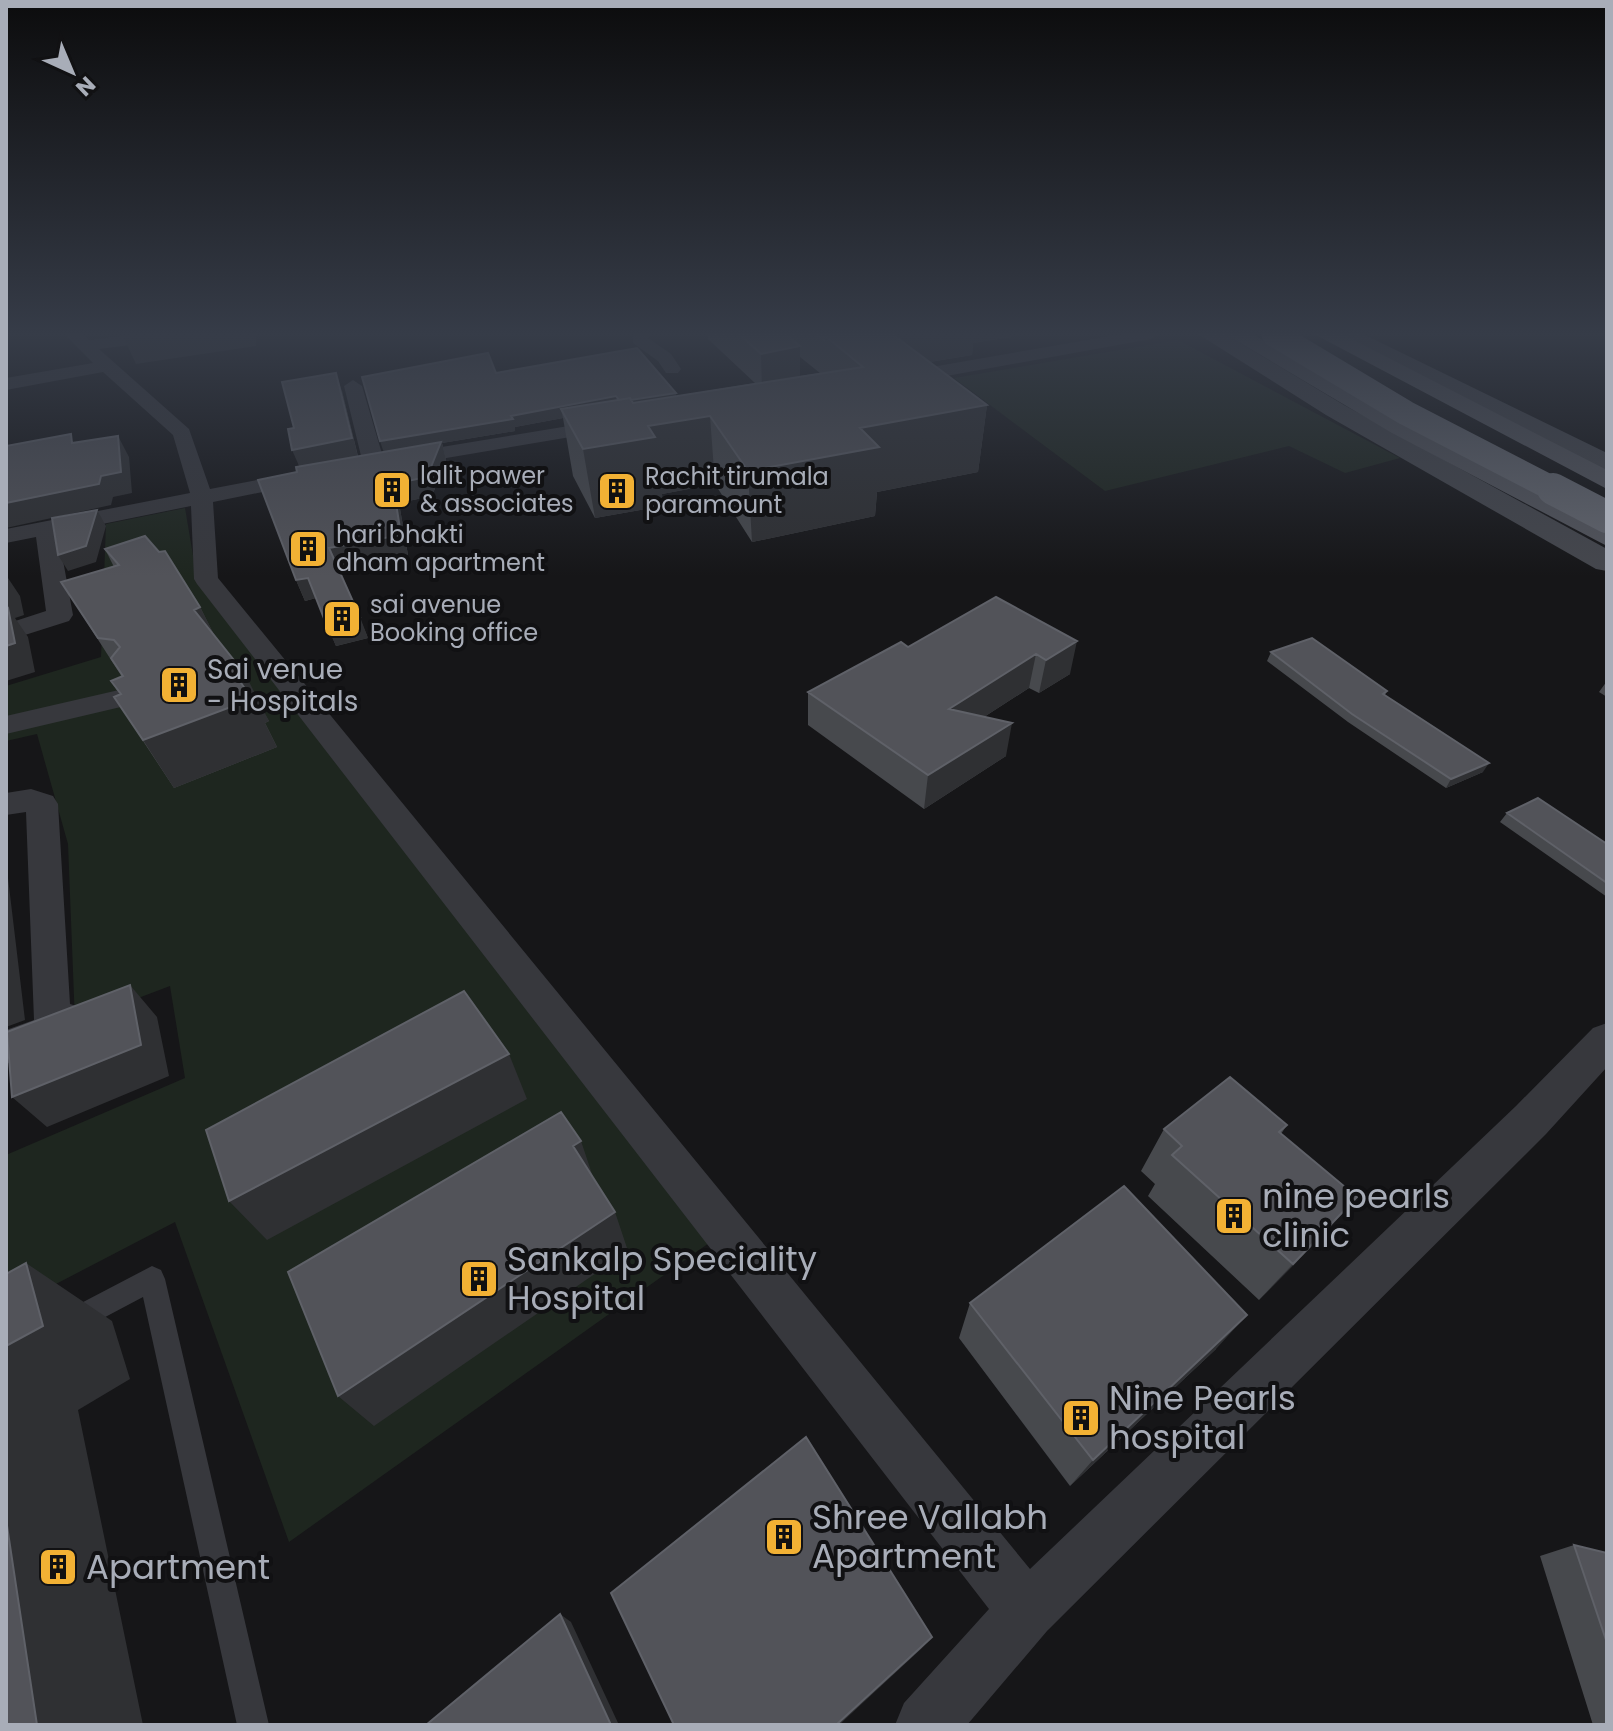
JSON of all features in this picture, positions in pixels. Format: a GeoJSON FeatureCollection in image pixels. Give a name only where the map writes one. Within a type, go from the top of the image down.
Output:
{"type":"FeatureCollection","features":[{"type":"Feature","properties":{"kind":"highway"},"geometry":{"type":"LineString","coordinates":[[1409,415],[1607,517]]}},
{"type":"Feature","properties":{"kind":"highway"},"geometry":{"type":"LineString","coordinates":[[1452,415],[1607,493]]}},
{"type":"Feature","properties":{"kind":"main road"},"geometry":{"type":"LineString","coordinates":[[1377,415],[1607,537]]}},
{"type":"Feature","properties":{"kind":"main road"},"geometry":{"type":"LineString","coordinates":[[1381,417],[1394,415]]}},
{"type":"Feature","properties":{"kind":"main road"},"geometry":{"type":"LineString","coordinates":[[1476,415],[1607,481]]}},
{"type":"Feature","properties":{"kind":"street"},"geometry":{"type":"LineString","coordinates":[[165,415],[182,433],[202,497],[206,579],[1027,1611]]}},
{"type":"Feature","properties":{"kind":"street"},"geometry":{"type":"LineString","coordinates":[[358,415],[367,465],[639,421]]}},
{"type":"Feature","properties":{"kind":"street"},"geometry":{"type":"LineString","coordinates":[[1345,415],[1607,562]]}},
{"type":"Feature","properties":{"kind":"street"},"geometry":{"type":"LineString","coordinates":[[1508,415],[1607,464]]}},
{"type":"Feature","properties":{"kind":"street"},"geometry":{"type":"LineString","coordinates":[[6,536],[317,474]]}},
{"type":"Feature","properties":{"kind":"street"},"geometry":{"type":"LineString","coordinates":[[6,633],[60,615],[46,528]]}},
{"type":"Feature","properties":{"kind":"street"},"geometry":{"type":"LineString","coordinates":[[6,725],[132,696]]}},
{"type":"Feature","properties":{"kind":"street"},"geometry":{"type":"LineString","coordinates":[[6,804],[31,800],[42,804],[51,1015],[75,1022],[6,1047]]}},
{"type":"Feature","properties":{"kind":"street"},"geometry":{"type":"LineString","coordinates":[[926,1725],[1027,1611],[1531,1120],[1607,1040]]}},
{"type":"Feature","properties":{"kind":"lane"},"geometry":{"type":"LineString","coordinates":[[46,1336],[152,1279],[253,1725]]}},
{"type":"Feature","properties":{"kind":"shaded area"},"geometry":{"type":"Polygon","coordinates":[[[1003,415],[1319,415],[1400,458],[1345,473],[1289,446],[1105,491],[1003,415]]]}},
{"type":"Feature","properties":{"kind":"shaded area"},"geometry":{"type":"Polygon","coordinates":[[[185,508],[195,567],[709,1243],[289,1542],[175,1222],[6,1310],[6,1155],[185,1078],[170,986],[75,1022],[68,844],[37,734],[6,741],[6,686],[101,657],[106,524],[185,508]]]}},
{"type":"Feature","properties":{"kind":"building"},"geometry":{"type":"Polygon","coordinates":[[[291,415],[346,415],[352,438],[292,450],[288,429],[294,428],[291,415]]]}},
{"type":"Feature","properties":{"kind":"building"},"geometry":{"type":"Polygon","coordinates":[[[373,415],[517,415],[511,416],[513,419],[380,441],[373,415]]]}},
{"type":"Feature","properties":{"kind":"building"},"geometry":{"type":"Polygon","coordinates":[[[564,415],[933,415],[860,428],[879,447],[748,471],[710,416],[648,426],[655,437],[583,449],[564,415]]]}},
{"type":"Feature","properties":{"kind":"building"},"geometry":{"type":"Polygon","coordinates":[[[71,434],[72,443],[118,436],[121,472],[101,476],[99,484],[6,503],[6,446],[71,434]]]}},
{"type":"Feature","properties":{"kind":"building"},"geometry":{"type":"Polygon","coordinates":[[[441,442],[427,477],[393,484],[401,535],[329,548],[360,617],[327,626],[308,578],[296,580],[258,480],[297,472],[296,467],[441,442]]]}},
{"type":"Feature","properties":{"kind":"building"},"geometry":{"type":"Polygon","coordinates":[[[97,510],[86,546],[58,555],[52,518],[97,510]]]}},
{"type":"Feature","properties":{"kind":"building"},"geometry":{"type":"Polygon","coordinates":[[[145,536],[159,552],[165,551],[200,607],[194,610],[245,674],[237,677],[252,699],[143,740],[114,697],[121,694],[111,681],[123,676],[111,658],[120,647],[114,640],[98,638],[61,582],[119,565],[105,549],[145,536]]]}},
{"type":"Feature","properties":{"kind":"building"},"geometry":{"type":"Polygon","coordinates":[[[996,597],[1077,641],[1046,660],[1036,654],[949,709],[1012,723],[928,775],[808,692],[901,642],[908,647],[996,597]]]}},
{"type":"Feature","properties":{"kind":"building"},"geometry":{"type":"Polygon","coordinates":[[[6,609],[15,643],[6,646],[6,609]]]}},
{"type":"Feature","properties":{"kind":"building"},"geometry":{"type":"Polygon","coordinates":[[[1312,638],[1387,691],[1383,694],[1489,763],[1451,779],[1352,714],[1271,652],[1312,638]]]}},
{"type":"Feature","properties":{"kind":"building"},"geometry":{"type":"Polygon","coordinates":[[[1538,798],[1607,844],[1607,883],[1507,813],[1538,798]]]}},
{"type":"Feature","properties":{"kind":"building"},"geometry":{"type":"Polygon","coordinates":[[[130,985],[141,1045],[12,1097],[7,1032],[130,985]]]}},
{"type":"Feature","properties":{"kind":"building"},"geometry":{"type":"Polygon","coordinates":[[[464,991],[509,1054],[229,1201],[206,1130],[464,991]]]}},
{"type":"Feature","properties":{"kind":"building"},"geometry":{"type":"Polygon","coordinates":[[[1230,1077],[1287,1125],[1279,1132],[1357,1197],[1293,1264],[1172,1155],[1182,1146],[1164,1129],[1230,1077]]]}},
{"type":"Feature","properties":{"kind":"building"},"geometry":{"type":"Polygon","coordinates":[[[561,1112],[581,1141],[573,1146],[615,1212],[338,1396],[288,1272],[561,1112]]]}},
{"type":"Feature","properties":{"kind":"building","name":"Nine Pearls hospital"},"geometry":{"type":"Polygon","coordinates":[[[1124,1186],[1247,1315],[1093,1460],[970,1303],[1124,1186]]]}},
{"type":"Feature","properties":{"kind":"building"},"geometry":{"type":"Polygon","coordinates":[[[26,1263],[43,1326],[6,1346],[6,1274],[26,1263]]]}},
{"type":"Feature","properties":{"kind":"building","name":"Shree Vallabh Apartment"},"geometry":{"type":"Polygon","coordinates":[[[806,1437],[932,1637],[836,1725],[674,1725],[611,1593],[806,1437]]]}},
{"type":"Feature","properties":{"kind":"building"},"geometry":{"type":"Polygon","coordinates":[[[6,1519],[37,1725],[6,1725],[6,1519]]]}},
{"type":"Feature","properties":{"kind":"building"},"geometry":{"type":"Polygon","coordinates":[[[1574,1545],[1607,1553],[1607,1643],[1574,1545]]]}},
{"type":"Feature","properties":{"kind":"building"},"geometry":{"type":"Polygon","coordinates":[[[560,1614],[611,1725],[426,1725],[560,1614]]]}},
{"type":"Feature","properties":{"kind":"place","name":"lalit pawer & associates"},"geometry":{"type":"Point","coordinates":[392,490]}},
{"type":"Feature","properties":{"kind":"place","name":"Rachit tirumala paramount"},"geometry":{"type":"Point","coordinates":[617,491]}},
{"type":"Feature","properties":{"kind":"place","name":"hari bhakti dham apartment"},"geometry":{"type":"Point","coordinates":[308,549]}},
{"type":"Feature","properties":{"kind":"place","name":"sai avenue Booking office"},"geometry":{"type":"Point","coordinates":[342,619]}},
{"type":"Feature","properties":{"kind":"place","name":"Sai venue - Hospitals"},"geometry":{"type":"Point","coordinates":[179,685]}},
{"type":"Feature","properties":{"kind":"place","name":"nine pearls clinic"},"geometry":{"type":"Point","coordinates":[1234,1216]}},
{"type":"Feature","properties":{"kind":"place","name":"Sankalp Speciality Hospital"},"geometry":{"type":"Point","coordinates":[479,1279]}},
{"type":"Feature","properties":{"kind":"place","name":"Nine Pearls hospital"},"geometry":{"type":"Point","coordinates":[1081,1418]}},
{"type":"Feature","properties":{"kind":"place","name":"Shree Vallabh Apartment"},"geometry":{"type":"Point","coordinates":[784,1537]}},
{"type":"Feature","properties":{"kind":"place","name":"Apartment"},"geometry":{"type":"Point","coordinates":[58,1567]}}]}
